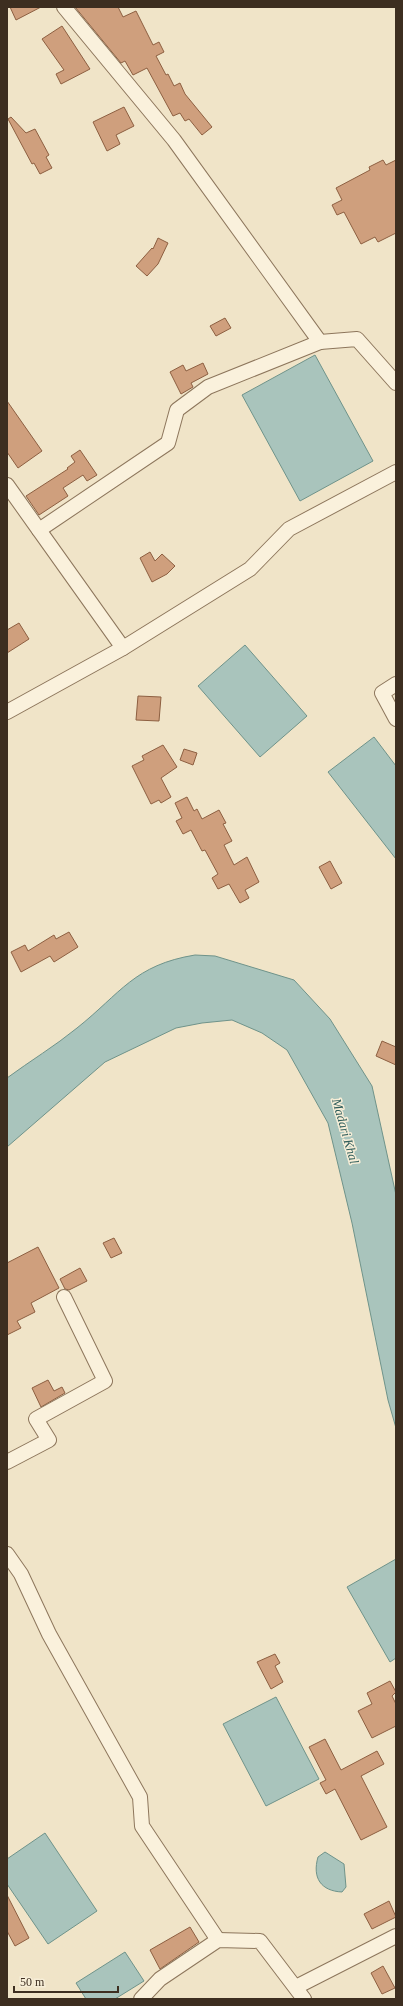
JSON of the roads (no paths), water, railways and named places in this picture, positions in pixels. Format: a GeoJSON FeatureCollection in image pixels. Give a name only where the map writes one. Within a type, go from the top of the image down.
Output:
{"type":"FeatureCollection","features":[{"type":"Feature","properties":{"kind":"street"},"geometry":{"type":"LineString","coordinates":[[64,7],[174,140],[320,342]]}},
{"type":"Feature","properties":{"kind":"street"},"geometry":{"type":"LineString","coordinates":[[39,530],[168,443],[177,410],[208,387],[320,342],[357,339],[396,383]]}},
{"type":"Feature","properties":{"kind":"street"},"geometry":{"type":"LineString","coordinates":[[7,712],[123,648],[250,569],[289,529],[396,472]]}},
{"type":"Feature","properties":{"kind":"street"},"geometry":{"type":"LineString","coordinates":[[7,485],[123,648]]}},
{"type":"Feature","properties":{"kind":"street"},"geometry":{"type":"LineString","coordinates":[[396,684],[382,693],[396,719]]}},
{"type":"Feature","properties":{"kind":"street"},"geometry":{"type":"LineString","coordinates":[[7,1462],[49,1440],[36,1419],[105,1381],[64,1297]]}},
{"type":"Feature","properties":{"kind":"street"},"geometry":{"type":"LineString","coordinates":[[7,1554],[21,1574],[49,1634],[140,1797],[142,1826],[218,1940]]}},
{"type":"Feature","properties":{"kind":"street"},"geometry":{"type":"LineString","coordinates":[[296,1987],[396,1936]]}},
{"type":"Feature","properties":{"kind":"street"},"geometry":{"type":"LineString","coordinates":[[141,1999],[160,1979],[218,1940],[260,1941],[304,1999]]}},
{"type":"Feature","properties":{"kind":"water"},"geometry":{"type":"Polygon","coordinates":[[[315,355],[373,461],[300,501],[242,395],[315,355]]]}},
{"type":"Feature","properties":{"kind":"water"},"geometry":{"type":"Polygon","coordinates":[[[245,645],[307,716],[260,757],[198,686],[245,645]]]}},
{"type":"Feature","properties":{"kind":"water"},"geometry":{"type":"Polygon","coordinates":[[[374,737],[396,766],[396,859],[328,772],[374,737]]]}},
{"type":"Feature","properties":{"kind":"water","name":"Madari Khal"},"geometry":{"type":"Polygon","coordinates":[[[195,955],[215,956],[294,980],[330,1019],[372,1086],[396,1195],[396,1428],[388,1400],[352,1223],[328,1123],[287,1050],[262,1033],[232,1020],[202,1023],[176,1028],[105,1062],[7,1147],[7,1078],[69,1035],[142,973],[174,960],[195,955]]]}},
{"type":"Feature","properties":{"kind":"water"},"geometry":{"type":"Polygon","coordinates":[[[396,1559],[396,1658],[390,1662],[347,1587],[396,1559]]]}},
{"type":"Feature","properties":{"kind":"water"},"geometry":{"type":"Polygon","coordinates":[[[276,1697],[319,1779],[266,1806],[223,1724],[276,1697]]]}},
{"type":"Feature","properties":{"kind":"water"},"geometry":{"type":"Polygon","coordinates":[[[45,1833],[97,1911],[48,1944],[7,1884],[7,1859],[45,1833]]]}},
{"type":"Feature","properties":{"kind":"water"},"geometry":{"type":"Polygon","coordinates":[[[325,1852],[344,1864],[346,1887],[342,1892],[329,1889],[324,1886],[317,1877],[316,1864],[318,1857],[325,1852]]]}},
{"type":"Feature","properties":{"kind":"water"},"geometry":{"type":"Polygon","coordinates":[[[125,1952],[144,1981],[115,1999],[86,1999],[76,1983],[125,1952]]]}}]}
